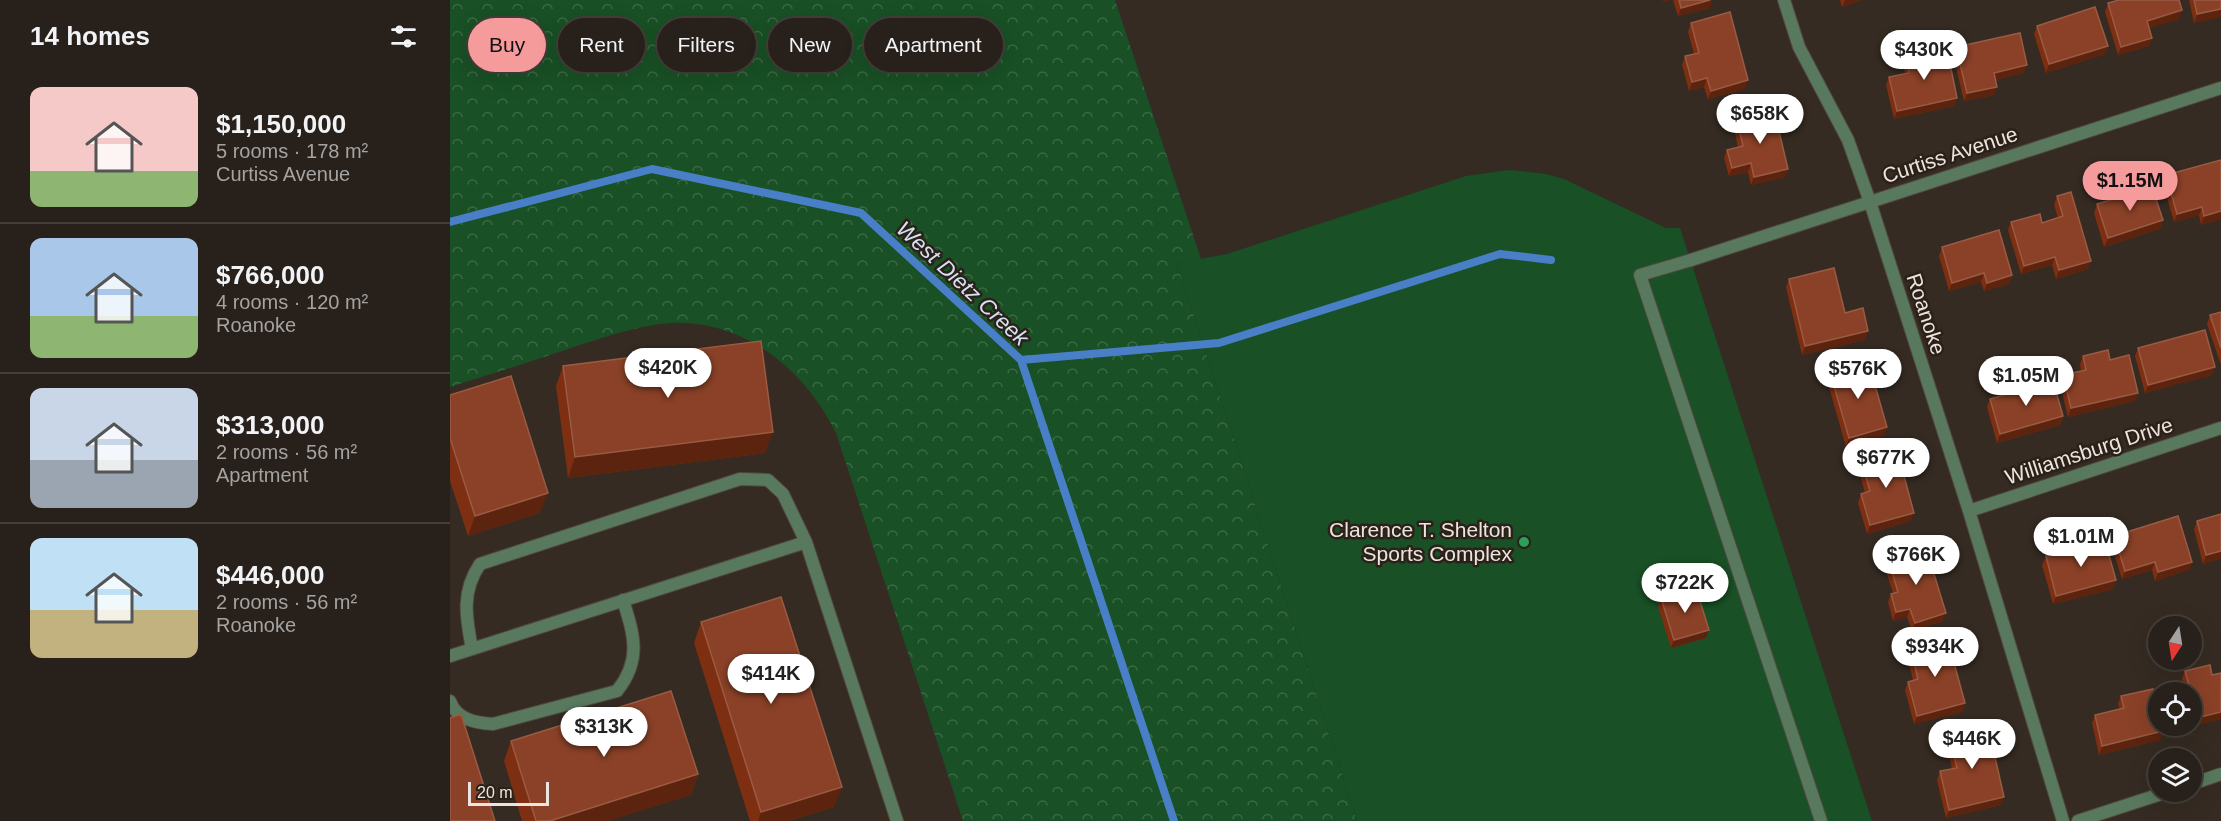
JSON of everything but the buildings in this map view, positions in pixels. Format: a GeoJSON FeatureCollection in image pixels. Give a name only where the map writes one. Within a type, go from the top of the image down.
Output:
{"type":"FeatureCollection","features":[{"type":"Feature","properties":{"kind":"street","name":"Roanoke"},"geometry":{"type":"LineString","coordinates":[[1784,0],[1799,47],[1848,140],[1870,202],[1969,511],[2063,821]]}},
{"type":"Feature","properties":{"kind":"street","name":"Curtiss Avenue"},"geometry":{"type":"LineString","coordinates":[[1821,821],[1640,275],[2221,88]]}},
{"type":"Feature","properties":{"kind":"street","name":"Williamsburg Drive"},"geometry":{"type":"LineString","coordinates":[[1969,511],[2221,428]]}},
{"type":"Feature","properties":{"kind":"street"},"geometry":{"type":"LineString","coordinates":[[472,649],[465,610],[465,596],[470,579],[480,564],[729,482],[758,477],[768,480],[783,494],[806,542],[897,821]]}},
{"type":"Feature","properties":{"kind":"street"},"geometry":{"type":"LineString","coordinates":[[450,656],[806,542]]}},
{"type":"Feature","properties":{"kind":"street"},"geometry":{"type":"LineString","coordinates":[[450,701],[453,710],[464,718],[478,723],[493,724],[617,691],[628,677],[635,641],[623,600]]}},
{"type":"Feature","properties":{"kind":"street"},"geometry":{"type":"LineString","coordinates":[[2202,781],[2221,774]]}},
{"type":"Feature","properties":{"kind":"street"},"geometry":{"type":"LineString","coordinates":[[2078,821],[2148,798]]}},
{"type":"Feature","properties":{"kind":"green space"},"geometry":{"type":"Polygon","coordinates":[[[450,0],[1115,0],[1201,259],[1177,263],[1357,821],[963,821],[836,433],[823,410],[789,369],[747,339],[697,324],[657,325],[606,337],[450,387],[450,0]]]}},
{"type":"Feature","properties":{"kind":"green space","name":"Clarence T. Shelton Sports Complex"},"geometry":{"type":"Polygon","coordinates":[[[1509,170],[1546,174],[1564,179],[1666,228],[1680,228],[1872,821],[1357,821],[1177,263],[1227,254],[1466,176],[1509,170]]]}},
{"type":"Feature","properties":{"kind":"waterway","name":"West Dietz Creek"},"geometry":{"type":"LineString","coordinates":[[450,222],[652,169],[861,213],[1021,360],[1174,821]]}},
{"type":"Feature","properties":{"kind":"waterway"},"geometry":{"type":"LineString","coordinates":[[1021,360],[1219,343],[1500,254],[1551,260]]}},
{"type":"Feature","properties":{"kind":"place","name":"Clarence T. Shelton Sports Complex"},"geometry":{"type":"Point","coordinates":[1524,542]}}]}
